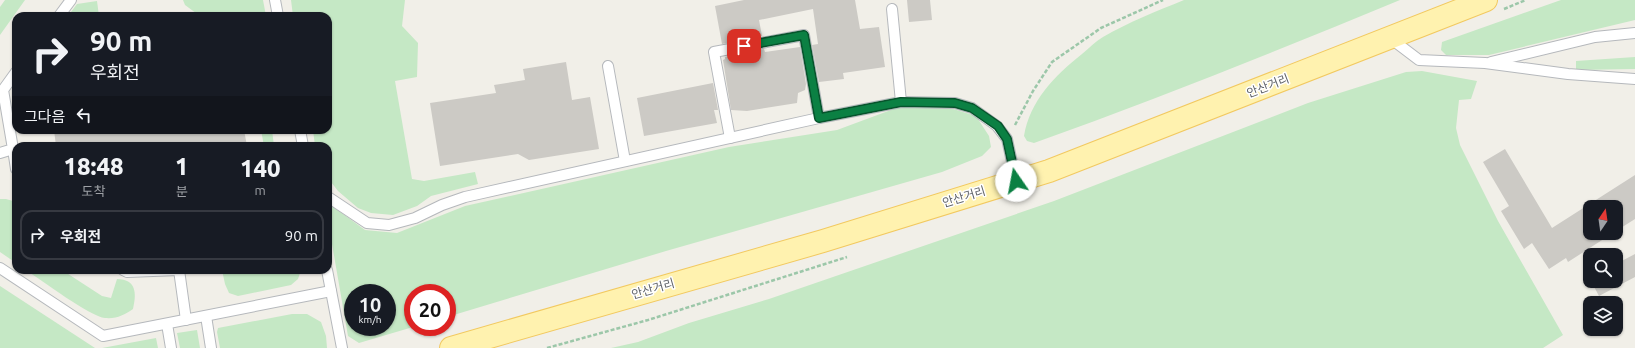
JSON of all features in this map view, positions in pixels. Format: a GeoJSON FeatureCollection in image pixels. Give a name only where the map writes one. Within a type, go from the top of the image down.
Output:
{"type":"FeatureCollection","features":[{"type":"Feature","properties":{"kind":"main road","name":"안산거리"},"geometry":{"type":"LineString","coordinates":[[451,348],[823,241],[1049,171],[1486,0]]}},
{"type":"Feature","properties":{"kind":"lane"},"geometry":{"type":"LineString","coordinates":[[62,12],[71,0]]}},
{"type":"Feature","properties":{"kind":"lane"},"geometry":{"type":"LineString","coordinates":[[274,0],[277,12]]}},
{"type":"Feature","properties":{"kind":"lane"},"geometry":{"type":"LineString","coordinates":[[892,9],[901,102]]}},
{"type":"Feature","properties":{"kind":"lane"},"geometry":{"type":"LineString","coordinates":[[1485,63],[1596,37],[1635,33]]}},
{"type":"Feature","properties":{"kind":"lane"},"geometry":{"type":"LineString","coordinates":[[730,138],[714,52],[804,35],[819,118]]}},
{"type":"Feature","properties":{"kind":"lane"},"geometry":{"type":"LineString","coordinates":[[1390,38],[1419,60],[1485,63],[1568,74],[1635,79]]}},
{"type":"Feature","properties":{"kind":"lane"},"geometry":{"type":"LineString","coordinates":[[608,66],[625,161]]}},
{"type":"Feature","properties":{"kind":"lane"},"geometry":{"type":"LineString","coordinates":[[12,78],[3,90],[12,143]]}},
{"type":"Feature","properties":{"kind":"lane"},"geometry":{"type":"LineString","coordinates":[[332,200],[366,222],[389,225],[416,218],[442,205],[465,198],[819,118],[901,102],[955,103],[972,108],[998,126],[1007,139],[1016,181]]}},
{"type":"Feature","properties":{"kind":"lane"},"geometry":{"type":"LineString","coordinates":[[0,153],[12,149]]}},
{"type":"Feature","properties":{"kind":"lane"},"geometry":{"type":"LineString","coordinates":[[0,268],[103,336],[331,291]]}},
{"type":"Feature","properties":{"kind":"lane"},"geometry":{"type":"LineString","coordinates":[[180,274],[186,320]]}},
{"type":"Feature","properties":{"kind":"lane"},"geometry":{"type":"LineString","coordinates":[[328,274],[342,348]]}},
{"type":"Feature","properties":{"kind":"lane"},"geometry":{"type":"LineString","coordinates":[[206,316],[211,348]]}},
{"type":"Feature","properties":{"kind":"lane"},"geometry":{"type":"LineString","coordinates":[[167,324],[170,348]]}},
{"type":"Feature","properties":{"kind":"path"},"geometry":{"type":"LineString","coordinates":[[1007,139],[1033,91],[1052,62],[1101,28],[1163,0]]}},
{"type":"Feature","properties":{"kind":"green space"},"geometry":{"type":"Polygon","coordinates":[[[5,0],[25,0],[16,12],[12,12],[12,18],[0,35],[0,7],[5,0]]]}},
{"type":"Feature","properties":{"kind":"green space"},"geometry":{"type":"Polygon","coordinates":[[[183,0],[263,0],[265,12],[195,12],[185,5],[183,0]]]}},
{"type":"Feature","properties":{"kind":"green space"},"geometry":{"type":"Polygon","coordinates":[[[291,0],[405,0],[402,26],[418,43],[417,77],[395,81],[412,179],[424,181],[475,172],[478,184],[431,196],[417,206],[393,215],[371,213],[358,208],[338,191],[332,183],[332,142],[314,142],[314,134],[332,134],[332,12],[292,12],[291,0]]]}},
{"type":"Feature","properties":{"kind":"green space"},"geometry":{"type":"Polygon","coordinates":[[[1184,0],[1400,0],[1172,92],[1034,143],[1027,141],[1024,136],[1027,123],[1038,100],[1053,80],[1072,62],[1103,37],[1184,0]]]}},
{"type":"Feature","properties":{"kind":"green space"},"geometry":{"type":"Polygon","coordinates":[[[1561,0],[1635,0],[1635,20],[1489,55],[1446,55],[1441,50],[1442,42],[1561,0]]]}},
{"type":"Feature","properties":{"kind":"green space"},"geometry":{"type":"Polygon","coordinates":[[[97,1],[98,12],[71,12],[77,4],[97,1]]]}},
{"type":"Feature","properties":{"kind":"green space"},"geometry":{"type":"Polygon","coordinates":[[[1635,57],[1635,69],[1576,70],[1576,61],[1635,57]]]}},
{"type":"Feature","properties":{"kind":"green space"},"geometry":{"type":"Polygon","coordinates":[[[1422,71],[1477,81],[1471,99],[1459,100],[1456,128],[1460,145],[1498,221],[1563,335],[1543,348],[611,348],[638,342],[689,323],[769,299],[1054,201],[1308,103],[1406,72],[1422,71]]]}},
{"type":"Feature","properties":{"kind":"green space"},"geometry":{"type":"Polygon","coordinates":[[[899,107],[950,108],[976,116],[989,136],[991,147],[982,156],[942,172],[666,251],[456,314],[456,284],[404,284],[404,330],[396,332],[396,284],[344,284],[344,313],[332,244],[332,206],[365,230],[397,233],[465,206],[729,147],[837,130],[899,107]]]}},
{"type":"Feature","properties":{"kind":"green space"},"geometry":{"type":"Polygon","coordinates":[[[262,134],[272,134],[274,142],[263,142],[262,134]]]}},
{"type":"Feature","properties":{"kind":"green space"},"geometry":{"type":"Polygon","coordinates":[[[0,199],[6,199],[12,201],[12,260],[0,252],[0,199]]]}},
{"type":"Feature","properties":{"kind":"green space"},"geometry":{"type":"Polygon","coordinates":[[[32,274],[68,274],[102,296],[111,298],[117,279],[128,281],[134,288],[135,298],[133,309],[117,317],[105,318],[98,316],[78,305],[32,274]]]}},
{"type":"Feature","properties":{"kind":"green space"},"geometry":{"type":"Polygon","coordinates":[[[223,274],[300,274],[298,279],[291,285],[238,296],[229,293],[223,274]]]}},
{"type":"Feature","properties":{"kind":"green space"},"geometry":{"type":"Polygon","coordinates":[[[0,286],[95,348],[0,348],[0,286]]]}},
{"type":"Feature","properties":{"kind":"green space"},"geometry":{"type":"Polygon","coordinates":[[[292,314],[307,314],[321,322],[326,336],[327,348],[220,348],[217,332],[218,328],[292,314]]]}},
{"type":"Feature","properties":{"kind":"green space"},"geometry":{"type":"Polygon","coordinates":[[[197,330],[200,348],[180,348],[177,333],[197,330]]]}},
{"type":"Feature","properties":{"kind":"green space"},"geometry":{"type":"Polygon","coordinates":[[[348,336],[383,336],[359,343],[348,336]]]}},
{"type":"Feature","properties":{"kind":"green space"},"geometry":{"type":"Polygon","coordinates":[[[156,338],[158,348],[102,348],[156,338]]]}},
{"type":"Feature","properties":{"kind":"building"},"geometry":{"type":"Polygon","coordinates":[[[744,0],[855,0],[860,29],[879,27],[885,67],[843,73],[844,79],[819,82],[812,45],[818,44],[813,9],[759,20],[762,36],[722,44],[715,6],[744,0]]]}},
{"type":"Feature","properties":{"kind":"building"},"geometry":{"type":"Polygon","coordinates":[[[907,0],[930,0],[932,20],[909,22],[907,0]]]}},
{"type":"Feature","properties":{"kind":"building"},"geometry":{"type":"Polygon","coordinates":[[[800,47],[806,84],[805,90],[798,93],[797,103],[747,111],[731,110],[723,60],[725,57],[764,49],[765,52],[800,47]]]}},
{"type":"Feature","properties":{"kind":"building"},"geometry":{"type":"Polygon","coordinates":[[[566,62],[572,100],[590,97],[599,149],[529,160],[518,154],[440,166],[430,103],[496,93],[494,85],[525,80],[523,69],[566,62]]]}},
{"type":"Feature","properties":{"kind":"building"},"geometry":{"type":"Polygon","coordinates":[[[713,83],[718,110],[714,110],[717,123],[644,136],[637,98],[713,83]]]}},
{"type":"Feature","properties":{"kind":"building"},"geometry":{"type":"Polygon","coordinates":[[[54,134],[245,134],[246,142],[56,142],[54,134]]]}},
{"type":"Feature","properties":{"kind":"building"},"geometry":{"type":"Polygon","coordinates":[[[1505,149],[1552,228],[1583,208],[1583,240],[1602,240],[1590,248],[1583,248],[1583,252],[1568,262],[1566,258],[1549,269],[1532,243],[1524,249],[1501,211],[1509,206],[1483,162],[1505,149]]]}},
{"type":"Feature","properties":{"kind":"building"},"geometry":{"type":"Polygon","coordinates":[[[1635,175],[1635,219],[1623,227],[1623,200],[1596,200],[1635,175]]]}},
{"type":"Feature","properties":{"kind":"building"},"geometry":{"type":"Polygon","coordinates":[[[1635,254],[1635,277],[1623,283],[1623,260],[1635,254]]]}},
{"type":"Feature","properties":{"kind":"building"},"geometry":{"type":"Polygon","coordinates":[[[1595,288],[1614,288],[1599,296],[1595,288]]]}},
{"type":"Feature","properties":{"kind":"route"},"geometry":{"type":"LineString","coordinates":[[744,46],[804,35],[819,118],[901,102],[955,103],[972,108],[998,126],[1007,139],[1016,181]]}}]}
